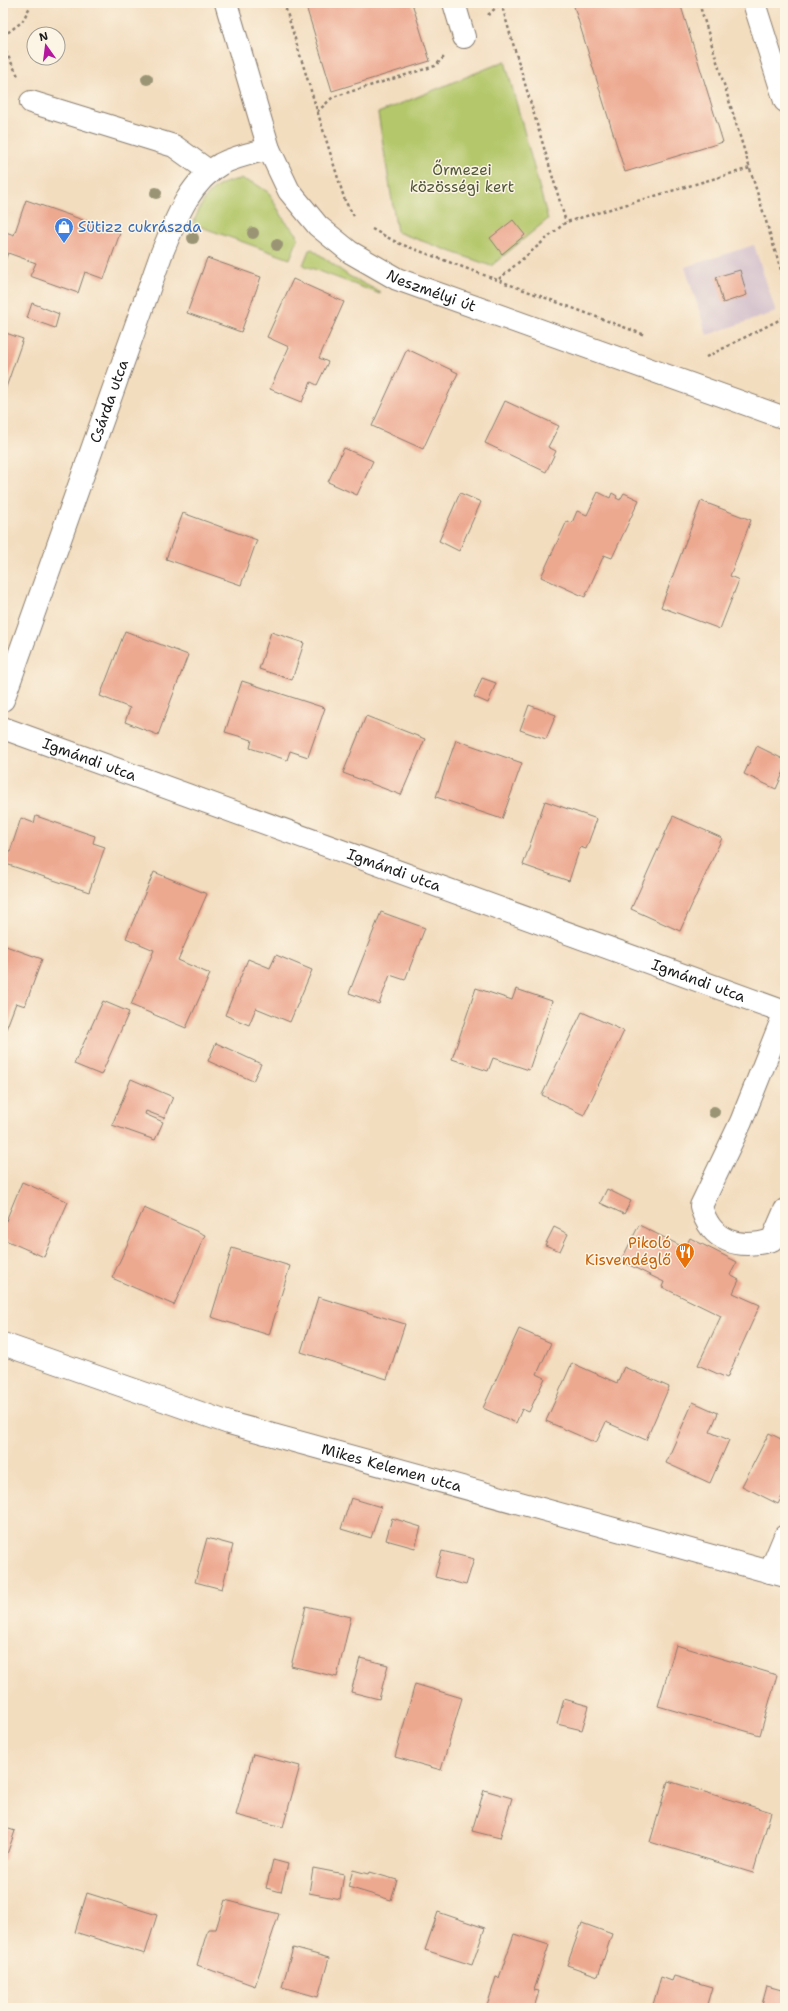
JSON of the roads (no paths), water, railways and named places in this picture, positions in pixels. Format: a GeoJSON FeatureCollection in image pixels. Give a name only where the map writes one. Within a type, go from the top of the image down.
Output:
{"type":"FeatureCollection","features":[{"type":"Feature","properties":{"kind":"street","name":"Neszmélyi út"},"geometry":{"type":"LineString","coordinates":[[226,3],[269,149],[289,191],[318,226],[350,252],[397,279],[785,418]]}},
{"type":"Feature","properties":{"kind":"street"},"geometry":{"type":"LineString","coordinates":[[454,3],[464,37]]}},
{"type":"Feature","properties":{"kind":"street"},"geometry":{"type":"LineString","coordinates":[[754,3],[785,101]]}},
{"type":"Feature","properties":{"kind":"street"},"geometry":{"type":"LineString","coordinates":[[31,102],[174,146],[210,172]]}},
{"type":"Feature","properties":{"kind":"street","name":"Csárda utca"},"geometry":{"type":"LineString","coordinates":[[3,700],[161,255],[175,222],[191,191],[210,172],[222,164],[269,149]]}},
{"type":"Feature","properties":{"kind":"street","name":"Igmándi utca"},"geometry":{"type":"LineString","coordinates":[[3,728],[785,1012]]}},
{"type":"Feature","properties":{"kind":"street"},"geometry":{"type":"LineString","coordinates":[[785,1012],[741,1122],[701,1206],[704,1218],[711,1229],[720,1238],[727,1241],[749,1244],[772,1240],[785,1210]]}},
{"type":"Feature","properties":{"kind":"street","name":"Mikes Kelemen utca"},"geometry":{"type":"LineString","coordinates":[[3,1344],[229,1423],[778,1574]]}},
{"type":"Feature","properties":{"kind":"street"},"geometry":{"type":"LineString","coordinates":[[778,1574],[785,1536]]}},
{"type":"Feature","properties":{"kind":"place","name":"Sütizz cukrászda"},"geometry":{"type":"Point","coordinates":[64,244]}},
{"type":"Feature","properties":{"kind":"place","name":"Pikoló Kisvendéglő"},"geometry":{"type":"Point","coordinates":[685,1269]}},
{"type":"Feature","properties":{"kind":"park label","name":"Őrmezei közösségi kert"},"geometry":{"type":"Point","coordinates":[462,178]}}]}
